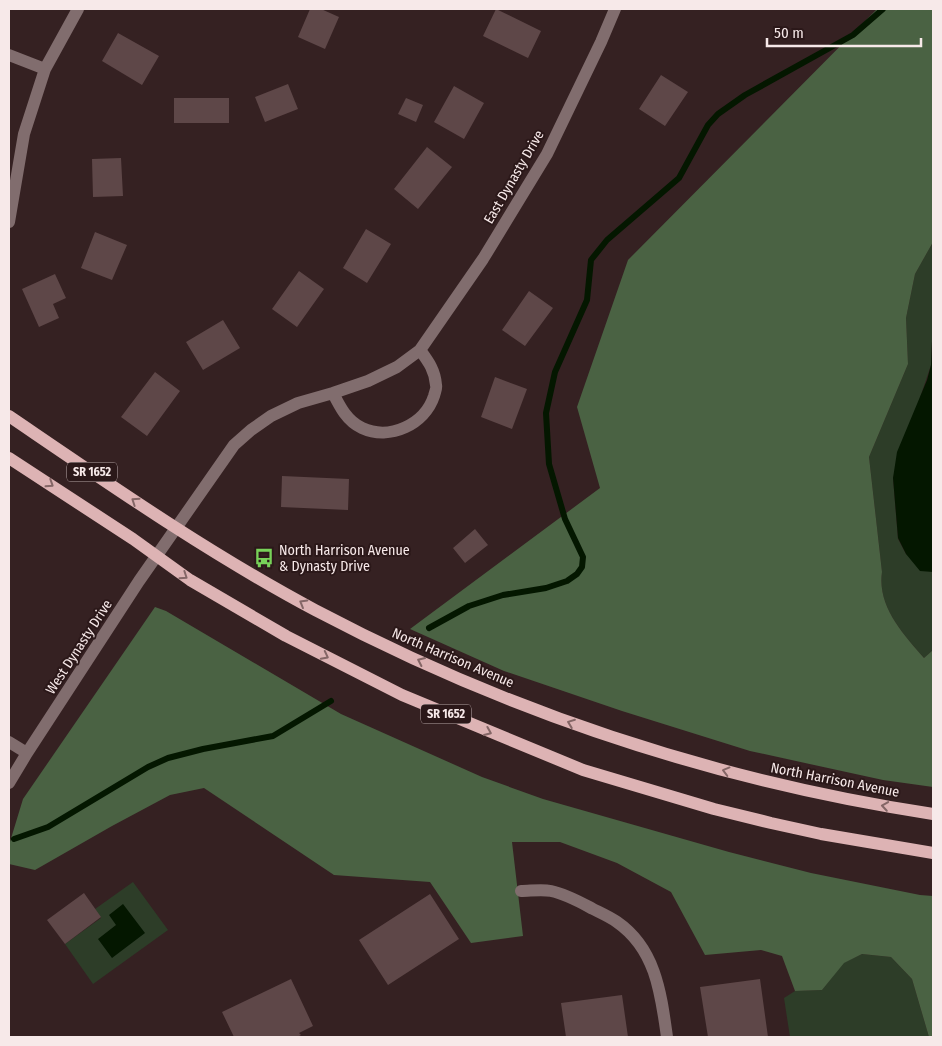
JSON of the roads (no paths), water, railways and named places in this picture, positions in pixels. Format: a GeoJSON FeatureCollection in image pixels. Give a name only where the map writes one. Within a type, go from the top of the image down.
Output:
{"type":"FeatureCollection","features":[{"type":"Feature","properties":{"kind":"main road","name":"North Harrison Avenue"},"geometry":{"type":"LineString","coordinates":[[9,416],[176,528],[312,608],[378,642],[476,686],[600,733],[671,756],[761,780],[877,805],[933,814]]}},
{"type":"Feature","properties":{"kind":"main road","name":"SR 1652"},"geometry":{"type":"LineString","coordinates":[[9,458],[124,533],[190,580],[286,636],[402,695],[583,770],[714,809],[821,834],[933,853]]}},
{"type":"Feature","properties":{"kind":"street"},"geometry":{"type":"LineString","coordinates":[[9,222],[24,134],[45,69],[78,9]]}},
{"type":"Feature","properties":{"kind":"street","name":"East Dynasty Drive"},"geometry":{"type":"LineString","coordinates":[[176,528],[234,445],[251,430],[271,416],[298,402],[368,381],[397,367],[420,350],[483,260],[546,154],[601,42],[615,9]]}},
{"type":"Feature","properties":{"kind":"street"},"geometry":{"type":"LineString","coordinates":[[9,55],[45,69]]}},
{"type":"Feature","properties":{"kind":"street"},"geometry":{"type":"LineString","coordinates":[[333,393],[345,415],[362,428],[380,433],[399,430],[414,423],[431,405],[437,387],[433,367],[420,350]]}},
{"type":"Feature","properties":{"kind":"street","name":"West Dynasty Drive"},"geometry":{"type":"LineString","coordinates":[[9,783],[26,753],[176,528]]}},
{"type":"Feature","properties":{"kind":"street"},"geometry":{"type":"LineString","coordinates":[[9,742],[26,753]]}},
{"type":"Feature","properties":{"kind":"street"},"geometry":{"type":"LineString","coordinates":[[521,891],[550,890],[568,897],[617,922],[633,935],[648,959],[659,984],[667,1037]]}},
{"type":"Feature","properties":{"kind":"waterway"},"geometry":{"type":"LineString","coordinates":[[429,628],[469,606],[503,595],[546,588],[567,581],[577,574],[582,567],[583,557],[565,519],[549,464],[546,413],[555,372],[587,300],[591,260],[607,240],[679,178],[708,125],[718,114],[745,95],[853,35],[883,9]]}},
{"type":"Feature","properties":{"kind":"waterway"},"geometry":{"type":"LineString","coordinates":[[14,839],[48,827],[148,767],[168,758],[203,749],[273,736],[331,701]]}},
{"type":"Feature","properties":{"kind":"place","name":"North Harrison Avenue & Dynasty Drive"},"geometry":{"type":"Point","coordinates":[264,558]}}]}
